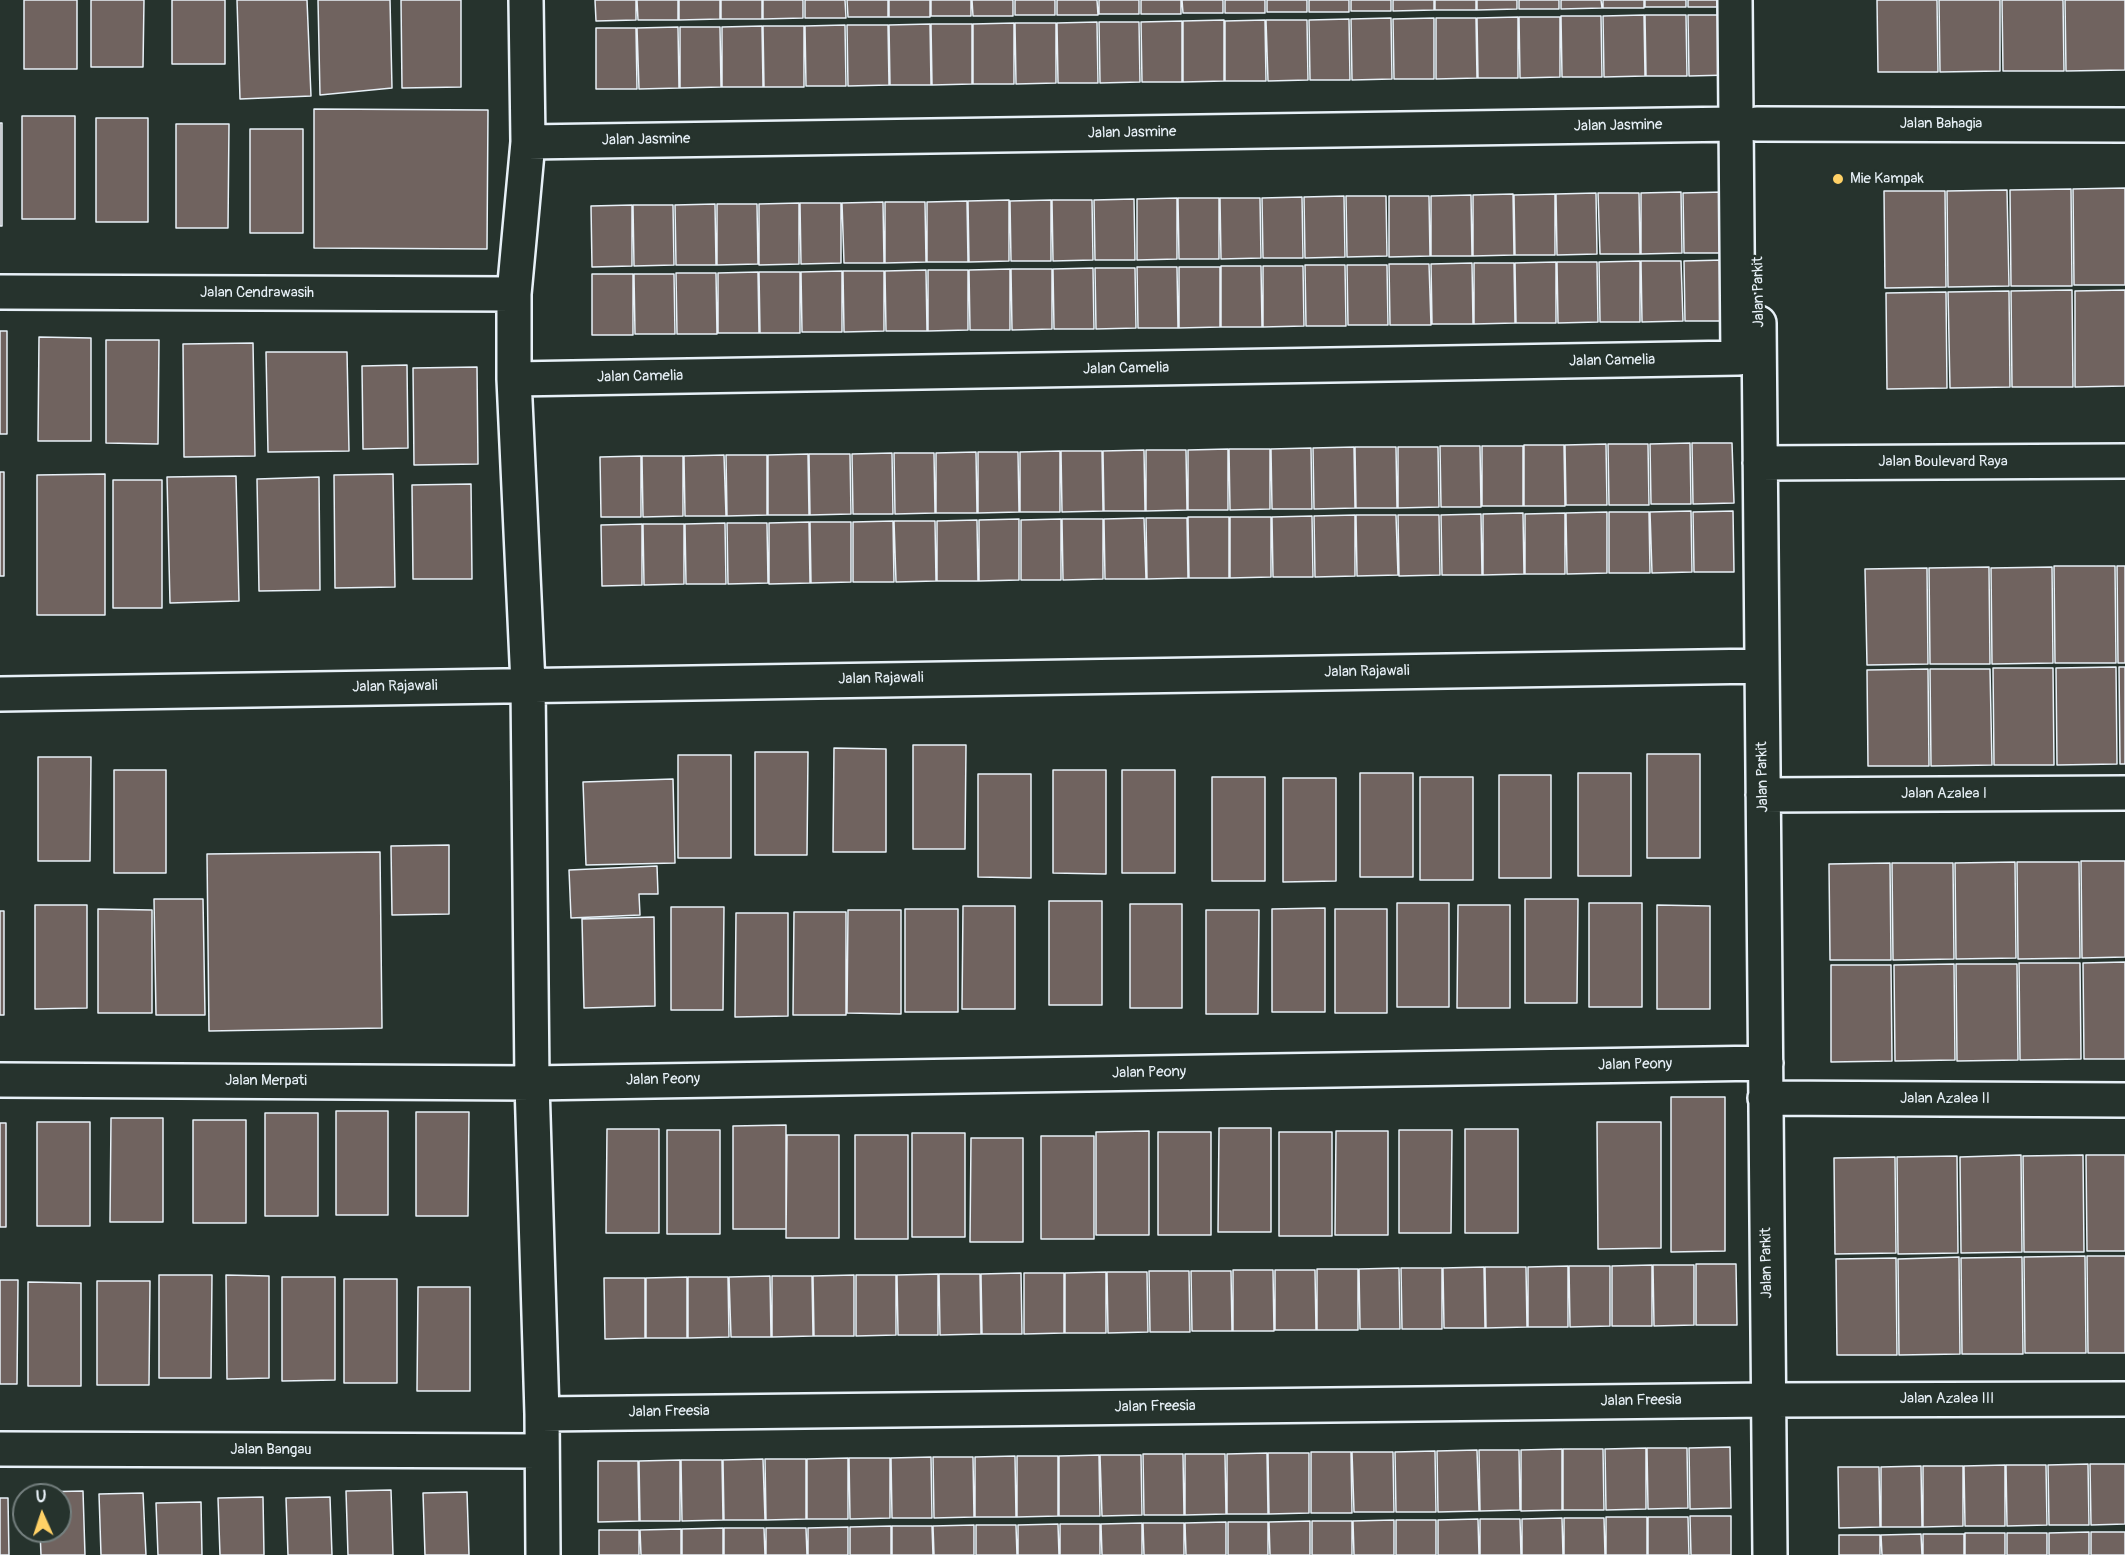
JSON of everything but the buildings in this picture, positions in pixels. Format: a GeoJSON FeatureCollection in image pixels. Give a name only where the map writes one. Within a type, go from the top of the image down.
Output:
{"type":"FeatureCollection","features":[{"type":"Feature","properties":{"kind":"street"},"geometry":{"type":"LineString","coordinates":[[526,0],[528,142],[514,294],[514,379],[528,684],[532,1083],[542,1414],[543,1555]]}},
{"type":"Feature","properties":{"kind":"street"},"geometry":{"type":"LineString","coordinates":[[1735,0],[1747,124]]}},
{"type":"Feature","properties":{"kind":"street","name":"Jalan Parkit"},"geometry":{"type":"LineString","coordinates":[[1756,0],[1747,124],[1760,463],[1770,1555]]}},
{"type":"Feature","properties":{"kind":"street","name":"Jalan Jasmine"},"geometry":{"type":"LineString","coordinates":[[528,142],[1747,124]]}},
{"type":"Feature","properties":{"kind":"street","name":"Jalan Bahagia"},"geometry":{"type":"LineString","coordinates":[[1747,124],[2125,124]]}},
{"type":"Feature","properties":{"kind":"street","name":"Jalan Camelia"},"geometry":{"type":"LineString","coordinates":[[514,379],[1738,358],[1747,124]]}},
{"type":"Feature","properties":{"kind":"street","name":"Jalan Cendrawasih"},"geometry":{"type":"LineString","coordinates":[[0,292],[514,294]]}},
{"type":"Feature","properties":{"kind":"street","name":"Jalan Boulevard Raya"},"geometry":{"type":"LineString","coordinates":[[1760,463],[2125,461]]}},
{"type":"Feature","properties":{"kind":"street","name":"Jalan Rajawali"},"geometry":{"type":"LineString","coordinates":[[0,694],[1762,666]]}},
{"type":"Feature","properties":{"kind":"street","name":"Jalan Azalea I"},"geometry":{"type":"LineString","coordinates":[[1763,795],[2125,793]]}},
{"type":"Feature","properties":{"kind":"street","name":"Jalan Peony"},"geometry":{"type":"LineString","coordinates":[[532,1083],[1766,1063]]}},
{"type":"Feature","properties":{"kind":"street","name":"Jalan Merpati"},"geometry":{"type":"LineString","coordinates":[[0,1080],[532,1083]]}},
{"type":"Feature","properties":{"kind":"street","name":"Jalan Azalea II"},"geometry":{"type":"LineString","coordinates":[[1766,1098],[2125,1100]]}},
{"type":"Feature","properties":{"kind":"street","name":"Jalan Azalea III"},"geometry":{"type":"LineString","coordinates":[[1768,1400],[2125,1399]]}},
{"type":"Feature","properties":{"kind":"street","name":"Jalan Freesia"},"geometry":{"type":"LineString","coordinates":[[542,1414],[1768,1400]]}},
{"type":"Feature","properties":{"kind":"street","name":"Jalan Bangau"},"geometry":{"type":"LineString","coordinates":[[0,1449],[542,1451]]}},
{"type":"Feature","properties":{"kind":"place","name":"Mie Kampak"},"geometry":{"type":"Point","coordinates":[1838,179]}}]}
